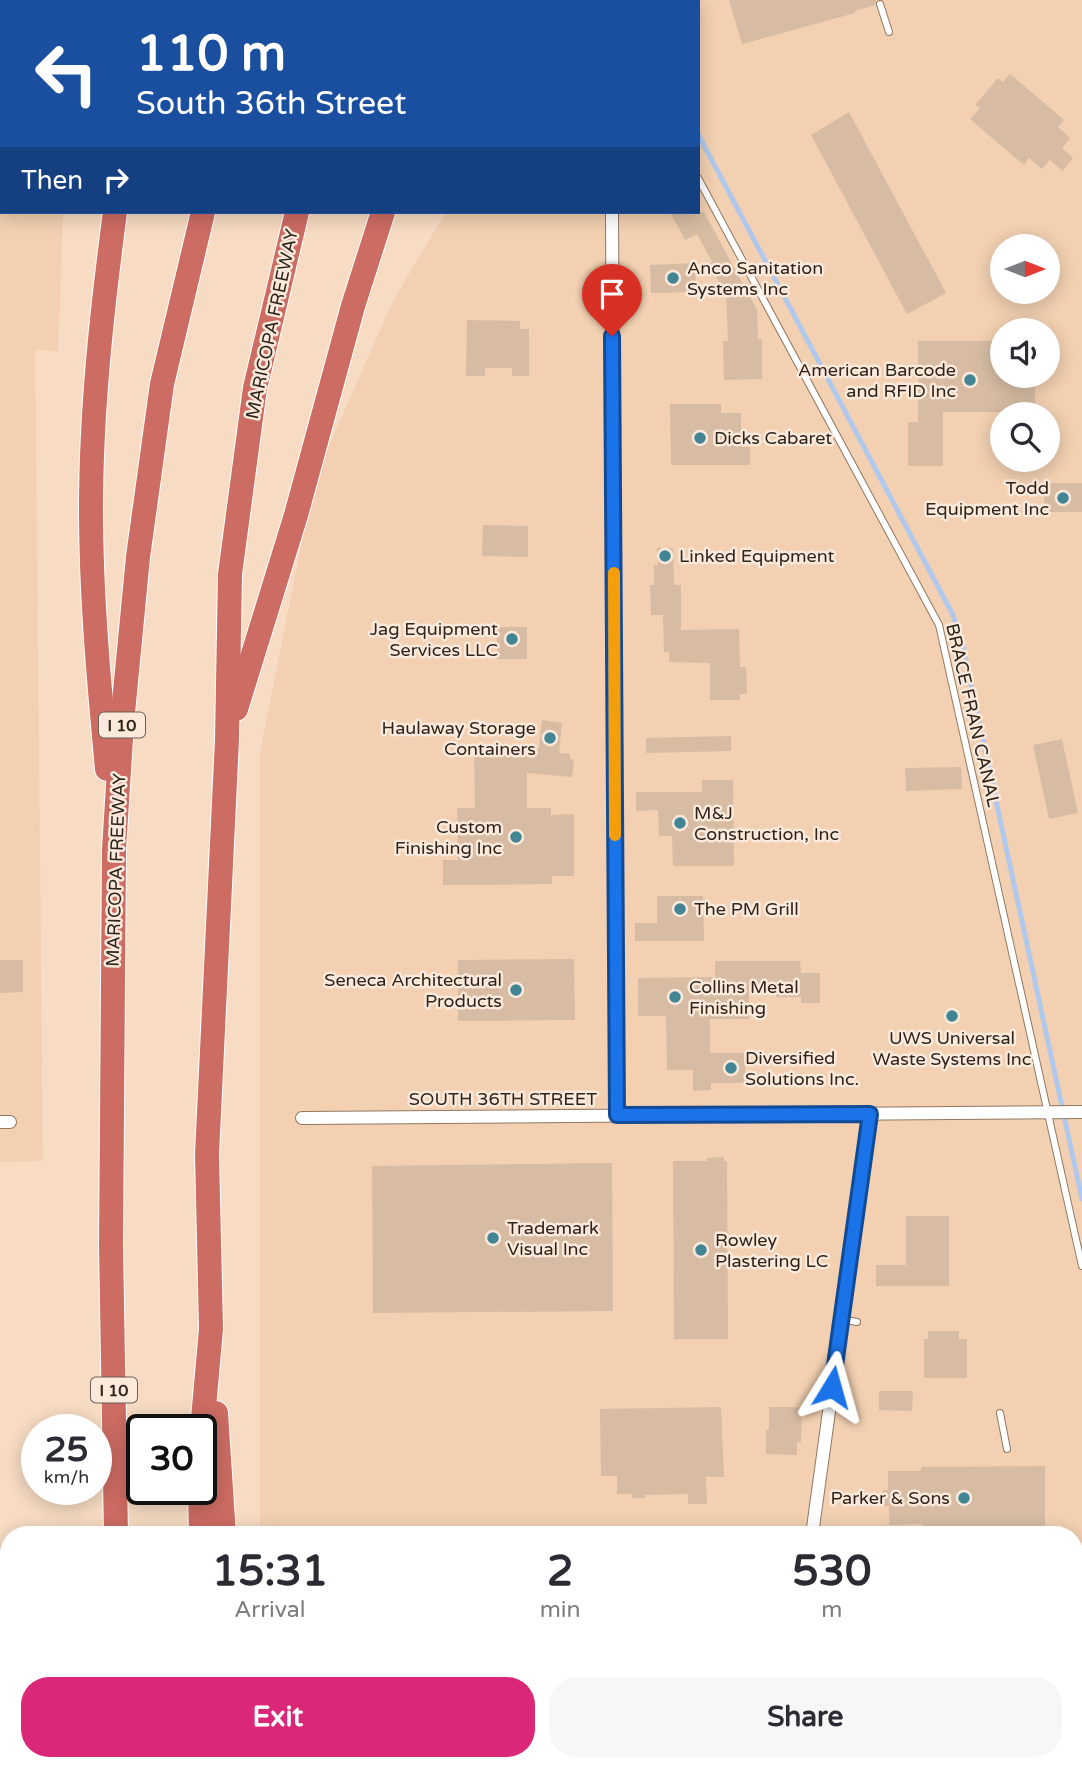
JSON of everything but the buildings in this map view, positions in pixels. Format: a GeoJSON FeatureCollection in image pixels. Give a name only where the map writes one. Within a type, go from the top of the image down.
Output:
{"type":"FeatureCollection","features":[{"type":"Feature","properties":{"kind":"highway"},"geometry":{"type":"LineString","coordinates":[[114,849],[98,667],[91,506],[97,365],[115,214]]}},
{"type":"Feature","properties":{"kind":"highway","name":"MARICOPA FREEWAY"},"geometry":{"type":"LineString","coordinates":[[116,1526],[111,1245],[114,849],[122,723],[138,557],[162,384],[203,214]]}},
{"type":"Feature","properties":{"kind":"highway","name":"MARICOPA FREEWAY"},"geometry":{"type":"LineString","coordinates":[[203,1414],[211,1329],[207,1154],[227,740],[230,574],[255,387],[297,214]]}},
{"type":"Feature","properties":{"kind":"highway"},"geometry":{"type":"LineString","coordinates":[[227,740],[296,515],[353,306],[382,214]]}},
{"type":"Feature","properties":{"kind":"highway"},"geometry":{"type":"LineString","coordinates":[[211,1329],[224,1526]]}},
{"type":"Feature","properties":{"kind":"highway"},"geometry":{"type":"LineString","coordinates":[[200,1505],[201,1526]]}},
{"type":"Feature","properties":{"kind":"street"},"geometry":{"type":"LineString","coordinates":[[612,214],[617,1115]]}},
{"type":"Feature","properties":{"kind":"street","name":"SOUTH 36TH STREET"},"geometry":{"type":"LineString","coordinates":[[302,1118],[1082,1112]]}},
{"type":"Feature","properties":{"kind":"street"},"geometry":{"type":"LineString","coordinates":[[813,1526],[870,1114]]}},
{"type":"Feature","properties":{"kind":"lane"},"geometry":{"type":"LineString","coordinates":[[880,4],[889,32]]}},
{"type":"Feature","properties":{"kind":"lane","name":"BRACE FRAN CANAL"},"geometry":{"type":"LineString","coordinates":[[700,182],[939,625],[1050,1112],[1082,1266]]}},
{"type":"Feature","properties":{"kind":"lane"},"geometry":{"type":"LineString","coordinates":[[841,1319],[857,1322]]}},
{"type":"Feature","properties":{"kind":"lane"},"geometry":{"type":"LineString","coordinates":[[1000,1413],[1007,1449]]}},
{"type":"Feature","properties":{"kind":"shaded area"},"geometry":{"type":"Polygon","coordinates":[[[700,0],[1082,0],[1082,1526],[260,1526],[260,752],[315,477],[393,301],[445,214],[700,214],[700,0]]]}},
{"type":"Feature","properties":{"kind":"shaded area"},"geometry":{"type":"Polygon","coordinates":[[[0,214],[63,214],[58,351],[35,350],[43,1161],[0,1162],[0,214]]]}},
{"type":"Feature","properties":{"kind":"waterway"},"geometry":{"type":"LineString","coordinates":[[700,138],[953,615],[963,648],[1082,1199]]}},
{"type":"Feature","properties":{"kind":"slow traffic"},"geometry":{"type":"LineString","coordinates":[[614,573],[615,835]]}},
{"type":"Feature","properties":{"kind":"place","name":"Anco Sanitation Systems Inc"},"geometry":{"type":"Point","coordinates":[673,278]}},
{"type":"Feature","properties":{"kind":"place","name":"American Barcode and RFID Inc"},"geometry":{"type":"Point","coordinates":[970,380]}},
{"type":"Feature","properties":{"kind":"place","name":"Dicks Cabaret"},"geometry":{"type":"Point","coordinates":[700,438]}},
{"type":"Feature","properties":{"kind":"place","name":"Todd Equipment Inc"},"geometry":{"type":"Point","coordinates":[1063,498]}},
{"type":"Feature","properties":{"kind":"place","name":"Linked Equipment"},"geometry":{"type":"Point","coordinates":[665,556]}},
{"type":"Feature","properties":{"kind":"place","name":"Jag Equipment Services LLC"},"geometry":{"type":"Point","coordinates":[512,639]}},
{"type":"Feature","properties":{"kind":"place","name":"Haulaway Storage Containers"},"geometry":{"type":"Point","coordinates":[550,738]}},
{"type":"Feature","properties":{"kind":"place","name":"M&J Construction, Inc"},"geometry":{"type":"Point","coordinates":[680,823]}},
{"type":"Feature","properties":{"kind":"place","name":"Custom Finishing Inc"},"geometry":{"type":"Point","coordinates":[516,837]}},
{"type":"Feature","properties":{"kind":"place","name":"The PM Grill"},"geometry":{"type":"Point","coordinates":[680,909]}},
{"type":"Feature","properties":{"kind":"place","name":"Seneca Architectural Products"},"geometry":{"type":"Point","coordinates":[516,990]}},
{"type":"Feature","properties":{"kind":"place","name":"Collins Metal Finishing"},"geometry":{"type":"Point","coordinates":[675,997]}},
{"type":"Feature","properties":{"kind":"place","name":"UWS Universal Waste Systems Inc"},"geometry":{"type":"Point","coordinates":[952,1016]}},
{"type":"Feature","properties":{"kind":"place","name":"Diversified Solutions Inc."},"geometry":{"type":"Point","coordinates":[731,1068]}},
{"type":"Feature","properties":{"kind":"place","name":"Trademark Visual Inc"},"geometry":{"type":"Point","coordinates":[493,1238]}},
{"type":"Feature","properties":{"kind":"place","name":"Rowley Plastering LC"},"geometry":{"type":"Point","coordinates":[701,1250]}},
{"type":"Feature","properties":{"kind":"place","name":"Parker & Sons"},"geometry":{"type":"Point","coordinates":[964,1498]}},
{"type":"Feature","properties":{"kind":"route"},"geometry":{"type":"LineString","coordinates":[[612,336],[617,1115],[870,1114],[832,1387]]}}]}
